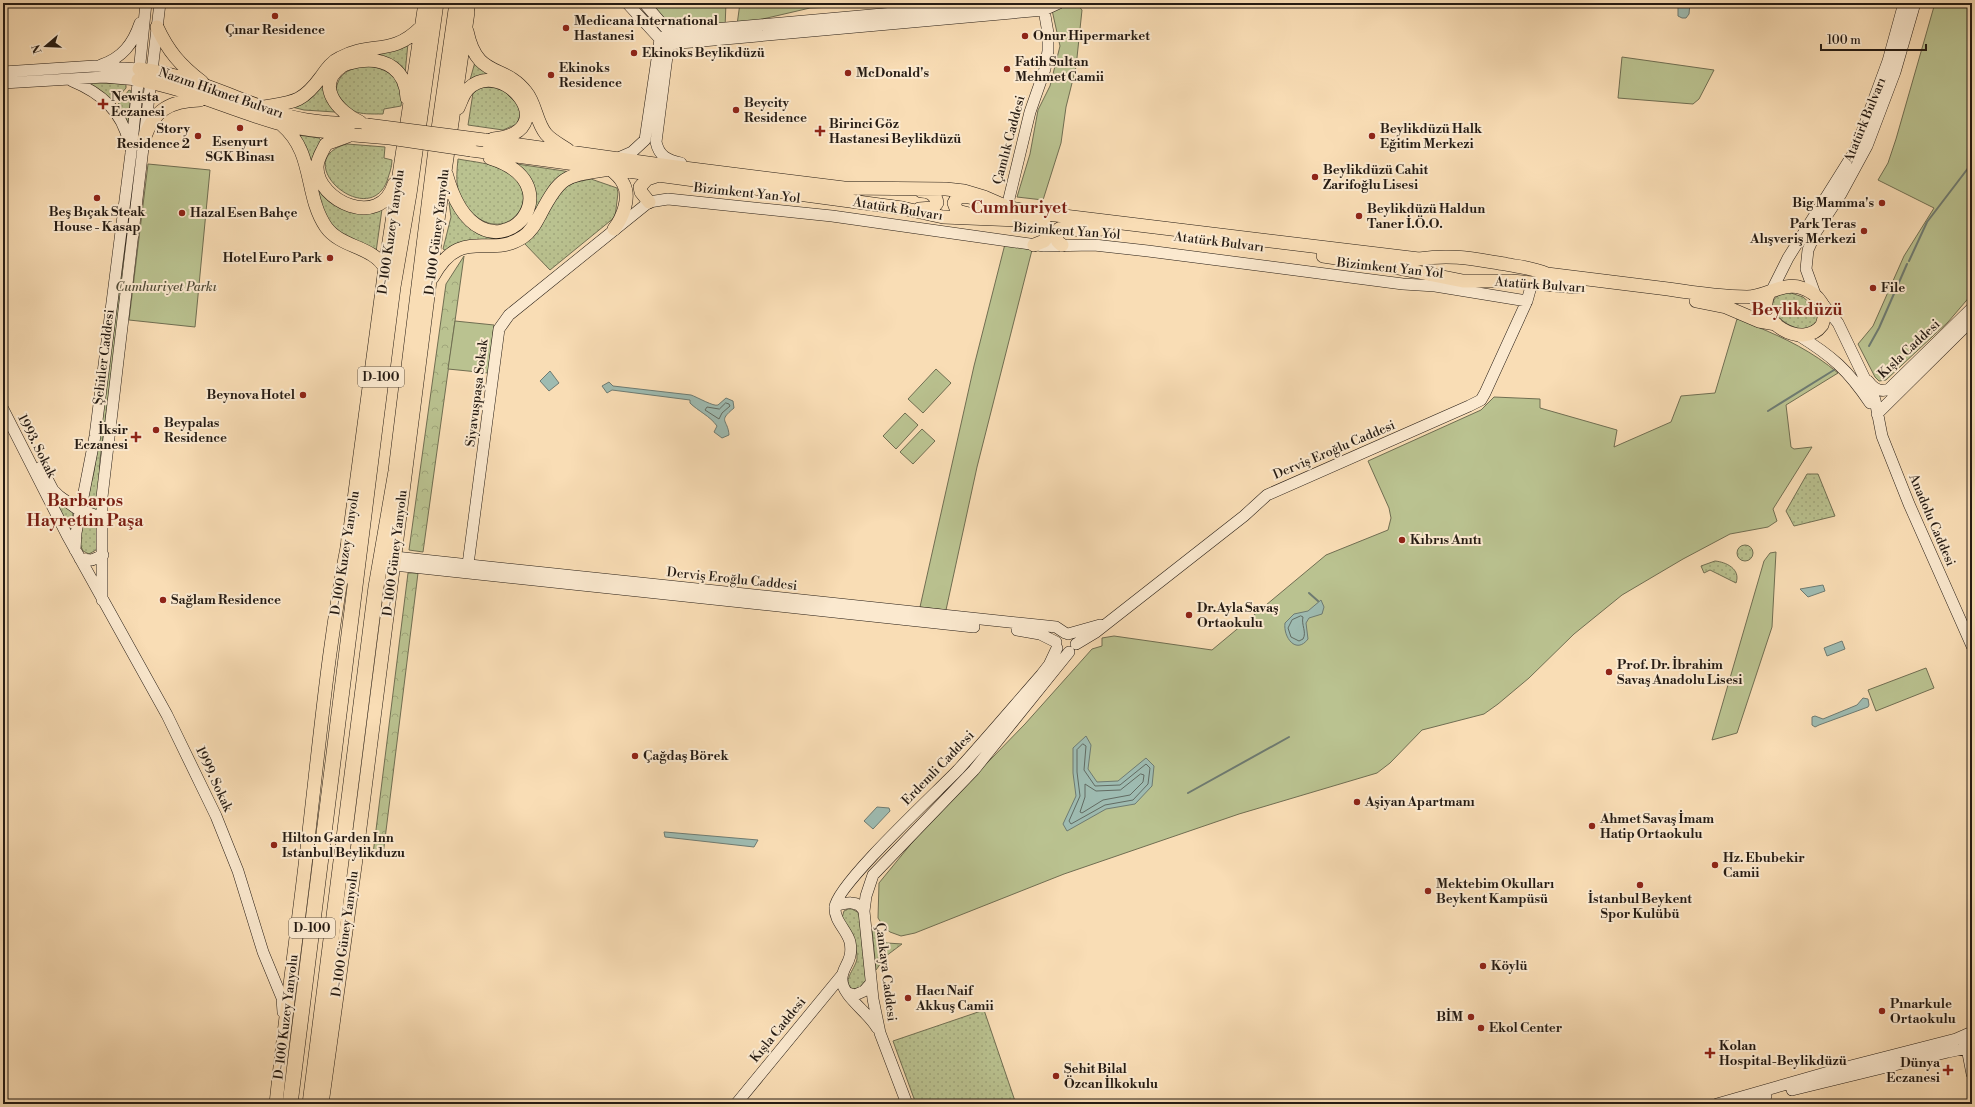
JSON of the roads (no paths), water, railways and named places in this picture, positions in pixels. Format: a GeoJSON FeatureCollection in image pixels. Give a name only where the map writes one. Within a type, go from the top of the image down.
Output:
{"type":"FeatureCollection","features":[{"type":"Feature","properties":{"kind":"highway","name":"D-100"},"geometry":{"type":"LineString","coordinates":[[290,1104],[393,287],[409,194],[436,3]]}},
{"type":"Feature","properties":{"kind":"highway","name":"D-100"},"geometry":{"type":"LineString","coordinates":[[310,1104],[376,586],[399,449],[434,165],[457,3]]}},
{"type":"Feature","properties":{"kind":"highway"},"geometry":{"type":"LineString","coordinates":[[465,22],[469,3]]}},
{"type":"Feature","properties":{"kind":"highway"},"geometry":{"type":"LineString","coordinates":[[367,656],[377,621],[404,486]]}},
{"type":"Feature","properties":{"kind":"highway"},"geometry":{"type":"LineString","coordinates":[[334,752],[330,720],[347,583],[350,550],[349,536]]}},
{"type":"Feature","properties":{"kind":"main road"},"geometry":{"type":"LineString","coordinates":[[95,66],[110,62],[123,54],[137,33],[146,3]]}},
{"type":"Feature","properties":{"kind":"main road"},"geometry":{"type":"LineString","coordinates":[[145,75],[146,3]]}},
{"type":"Feature","properties":{"kind":"main road"},"geometry":{"type":"LineString","coordinates":[[145,75],[157,27],[160,3]]}},
{"type":"Feature","properties":{"kind":"main road","name":"D-100 Kuzey Yanyolu"},"geometry":{"type":"LineString","coordinates":[[276,1104],[326,679],[341,578],[349,536],[385,268],[425,3]]}},
{"type":"Feature","properties":{"kind":"main road"},"geometry":{"type":"LineString","coordinates":[[627,3],[666,39],[732,38],[862,20],[1005,3]]}},
{"type":"Feature","properties":{"kind":"main road"},"geometry":{"type":"LineString","coordinates":[[644,3],[666,39],[656,145],[662,156],[668,160],[707,167],[726,174]]}},
{"type":"Feature","properties":{"kind":"main road"},"geometry":{"type":"LineString","coordinates":[[666,39],[732,27],[862,20],[1043,6],[1059,3]]}},
{"type":"Feature","properties":{"kind":"main road","name":"Atatürk Bulvarı"},"geometry":{"type":"LineString","coordinates":[[613,164],[726,174],[844,188],[911,188],[964,191],[1004,206],[1031,212],[1419,259],[1441,256],[1458,256],[1532,268],[1547,274],[1696,293],[1748,297],[1770,291],[1788,258],[1855,151],[1888,61],[1904,3]]}},
{"type":"Feature","properties":{"kind":"main road","name":"Anadolu Caddesi"},"geometry":{"type":"LineString","coordinates":[[1914,3],[1895,72],[1867,146],[1810,246],[1806,269],[1819,299],[1838,323],[1875,400],[1881,426],[1888,434],[1912,503],[1972,646]]}},
{"type":"Feature","properties":{"kind":"main road","name":"Çamlık Caddesi"},"geometry":{"type":"LineString","coordinates":[[1004,206],[1030,112],[1046,63],[1048,33],[1043,6]]}},
{"type":"Feature","properties":{"kind":"main road"},"geometry":{"type":"LineString","coordinates":[[465,22],[470,45],[482,63],[520,85],[530,98],[545,133],[573,153]]}},
{"type":"Feature","properties":{"kind":"main road","name":"D-100 Güney Yanyolu"},"geometry":{"type":"LineString","coordinates":[[322,1104],[465,22]]}},
{"type":"Feature","properties":{"kind":"main road"},"geometry":{"type":"LineString","coordinates":[[157,27],[164,43],[185,69],[210,94]]}},
{"type":"Feature","properties":{"kind":"main road"},"geometry":{"type":"LineString","coordinates":[[262,107],[295,102],[306,94],[328,68],[340,57],[359,51],[399,44],[409,38],[421,27]]}},
{"type":"Feature","properties":{"kind":"main road"},"geometry":{"type":"LineString","coordinates":[[732,27],[732,38]]}},
{"type":"Feature","properties":{"kind":"main road"},"geometry":{"type":"LineString","coordinates":[[430,281],[445,259],[460,248],[472,245],[506,244],[524,236],[535,225],[552,191],[565,179],[613,164],[632,152],[645,140],[666,39]]}},
{"type":"Feature","properties":{"kind":"main road"},"geometry":{"type":"LineString","coordinates":[[367,125],[342,112],[333,100],[331,93],[331,82],[337,70],[354,62],[374,60],[385,62],[395,69],[405,84],[409,115]]}},
{"type":"Feature","properties":{"kind":"main road","name":"Nazım Hikmet Bulvarı"},"geometry":{"type":"LineString","coordinates":[[3,72],[95,66],[145,75],[294,117],[484,140],[573,153],[613,164]]}},
{"type":"Feature","properties":{"kind":"main road","name":"Nazım Hikmet Bulvarı"},"geometry":{"type":"LineString","coordinates":[[3,83],[29,80],[70,80],[145,75]]}},
{"type":"Feature","properties":{"kind":"main road","name":"Şehitler Caddesi"},"geometry":{"type":"LineString","coordinates":[[102,600],[102,495],[144,139],[145,75]]}},
{"type":"Feature","properties":{"kind":"main road","name":"Şehitler Caddesi"},"geometry":{"type":"LineString","coordinates":[[78,555],[76,534],[95,436],[131,152],[145,75]]}},
{"type":"Feature","properties":{"kind":"main road"},"geometry":{"type":"LineString","coordinates":[[70,80],[90,88],[112,107],[124,125],[131,152]]}},
{"type":"Feature","properties":{"kind":"main road"},"geometry":{"type":"LineString","coordinates":[[452,121],[465,93],[474,85],[495,81],[509,87],[520,97],[526,107],[527,120],[524,126],[515,132],[499,138],[484,140]]}},
{"type":"Feature","properties":{"kind":"main road"},"geometry":{"type":"LineString","coordinates":[[144,139],[153,121],[166,107],[182,101],[210,94]]}},
{"type":"Feature","properties":{"kind":"main road","name":"Nazım Hikmet Bulvarı"},"geometry":{"type":"LineString","coordinates":[[210,94],[280,124],[470,150]]}},
{"type":"Feature","properties":{"kind":"main road"},"geometry":{"type":"LineString","coordinates":[[280,124],[297,141],[318,211],[327,228],[338,239],[375,256],[385,268]]}},
{"type":"Feature","properties":{"kind":"main road"},"geometry":{"type":"LineString","coordinates":[[354,135],[326,144],[318,158],[317,168],[319,178],[323,186],[334,196],[354,206],[367,208],[374,206],[387,199],[400,170]]}},
{"type":"Feature","properties":{"kind":"main road"},"geometry":{"type":"LineString","coordinates":[[470,150],[613,164]]}},
{"type":"Feature","properties":{"kind":"main road"},"geometry":{"type":"LineString","coordinates":[[445,169],[457,203],[462,212],[473,222],[484,229],[496,232],[517,226],[525,215],[530,202],[526,182],[516,170],[506,164],[470,150]]}},
{"type":"Feature","properties":{"kind":"main road"},"geometry":{"type":"LineString","coordinates":[[613,164],[625,188],[622,218],[614,229]]}},
{"type":"Feature","properties":{"kind":"main road","name":"Atatürk Bulvarı"},"geometry":{"type":"LineString","coordinates":[[613,164],[659,175],[902,208],[943,217],[1031,220],[1277,249],[1420,272],[1462,282],[1532,283],[1703,302],[1726,307],[1759,320],[1776,324]]}},
{"type":"Feature","properties":{"kind":"main road"},"geometry":{"type":"LineString","coordinates":[[649,202],[641,192],[640,188],[647,180],[659,175]]}},
{"type":"Feature","properties":{"kind":"main road"},"geometry":{"type":"LineString","coordinates":[[902,208],[929,209],[936,206],[937,199],[932,193],[911,188]]}},
{"type":"Feature","properties":{"kind":"main road"},"geometry":{"type":"LineString","coordinates":[[991,218],[957,211],[954,206],[955,200],[966,196],[1004,206]]}},
{"type":"Feature","properties":{"kind":"main road","name":"Bizimkent Yan Yol"},"geometry":{"type":"LineString","coordinates":[[614,229],[649,202],[668,199],[840,217],[1034,245],[1094,245],[1148,251],[1403,284],[1435,286],[1527,301]]}},
{"type":"Feature","properties":{"kind":"main road"},"geometry":{"type":"LineString","coordinates":[[1031,220],[1046,228],[1048,232],[1044,241],[1034,245]]}},
{"type":"Feature","properties":{"kind":"main road","name":"Siyavuşpaşa Sokak"},"geometry":{"type":"LineString","coordinates":[[468,568],[499,329],[509,315],[614,229]]}},
{"type":"Feature","properties":{"kind":"main road"},"geometry":{"type":"LineString","coordinates":[[1062,245],[1056,237],[1059,229],[1107,229]]}},
{"type":"Feature","properties":{"kind":"main road"},"geometry":{"type":"LineString","coordinates":[[1419,259],[1444,261],[1447,267],[1446,271],[1443,273],[1420,272]]}},
{"type":"Feature","properties":{"kind":"main road"},"geometry":{"type":"LineString","coordinates":[[1484,261],[1474,263],[1470,271],[1474,279],[1487,282]]}},
{"type":"Feature","properties":{"kind":"main road","name":"Derviş Eroğlu Caddesi"},"geometry":{"type":"LineString","coordinates":[[1108,621],[1274,491],[1477,403],[1484,393],[1527,301],[1532,283]]}},
{"type":"Feature","properties":{"kind":"main road"},"geometry":{"type":"LineString","coordinates":[[1793,286],[1801,287],[1819,299],[1824,322],[1819,330],[1814,333],[1798,335],[1789,333],[1776,324],[1767,310],[1767,297],[1770,291],[1793,286]]}},
{"type":"Feature","properties":{"kind":"main road","name":"Kışla Caddesi"},"geometry":{"type":"LineString","coordinates":[[1863,375],[1873,387],[1880,390],[1889,389],[1972,308]]}},
{"type":"Feature","properties":{"kind":"main road","name":"Kışla Caddesi"},"geometry":{"type":"LineString","coordinates":[[1877,414],[1972,320]]}},
{"type":"Feature","properties":{"kind":"main road","name":"Anadolu Caddesi"},"geometry":{"type":"LineString","coordinates":[[1798,335],[1825,352],[1853,378],[1877,414]]}},
{"type":"Feature","properties":{"kind":"main road","name":"1993. Sokak"},"geometry":{"type":"LineString","coordinates":[[3,401],[11,410],[53,490],[80,511],[102,518]]}},
{"type":"Feature","properties":{"kind":"main road","name":"1993. Sokak"},"geometry":{"type":"LineString","coordinates":[[3,409],[78,555]]}},
{"type":"Feature","properties":{"kind":"main road"},"geometry":{"type":"LineString","coordinates":[[64,499],[79,493],[86,483]]}},
{"type":"Feature","properties":{"kind":"main road","name":"Anadolu Caddesi"},"geometry":{"type":"LineString","coordinates":[[1912,503],[1972,632]]}},
{"type":"Feature","properties":{"kind":"main road"},"geometry":{"type":"LineString","coordinates":[[78,555],[92,560],[103,555]]}},
{"type":"Feature","properties":{"kind":"main road","name":"1999. Sokak"},"geometry":{"type":"LineString","coordinates":[[78,555],[167,715],[216,816],[238,871],[263,952],[282,998],[284,1027]]}},
{"type":"Feature","properties":{"kind":"main road","name":"Derviş Eroğlu Caddesi"},"geometry":{"type":"LineString","coordinates":[[394,561],[946,620],[1052,627],[1067,633]]}},
{"type":"Feature","properties":{"kind":"main road","name":"Derviş Eroğlu Caddesi"},"geometry":{"type":"LineString","coordinates":[[946,620],[1040,634],[1057,645]]}},
{"type":"Feature","properties":{"kind":"main road"},"geometry":{"type":"LineString","coordinates":[[1108,621],[1096,632],[1073,648],[1063,652],[1057,645],[1059,636],[1090,629],[1108,621]]}},
{"type":"Feature","properties":{"kind":"main road"},"geometry":{"type":"LineString","coordinates":[[1067,633],[1074,637],[1073,648]]}},
{"type":"Feature","properties":{"kind":"main road","name":"Erdemli Caddesi"},"geometry":{"type":"LineString","coordinates":[[835,906],[837,900],[859,870],[958,769],[1042,674],[1049,665],[1057,645]]}},
{"type":"Feature","properties":{"kind":"main road","name":"Erdemli Caddesi"},"geometry":{"type":"LineString","coordinates":[[864,911],[866,896],[873,875],[974,770],[1073,648]]}},
{"type":"Feature","properties":{"kind":"main road"},"geometry":{"type":"LineString","coordinates":[[835,906],[854,903],[859,905],[864,911]]}},
{"type":"Feature","properties":{"kind":"main road","name":"Kışla Caddesi"},"geometry":{"type":"LineString","coordinates":[[736,1104],[849,964],[850,944],[848,936],[837,918],[835,906]]}},
{"type":"Feature","properties":{"kind":"main road","name":"Çankaya Caddesi"},"geometry":{"type":"LineString","coordinates":[[864,911],[871,983],[880,1033],[907,1104]]}},
{"type":"Feature","properties":{"kind":"main road"},"geometry":{"type":"LineString","coordinates":[[842,974],[842,981],[848,993],[869,1016],[880,1033]]}},
{"type":"Feature","properties":{"kind":"main road"},"geometry":{"type":"LineString","coordinates":[[848,993],[855,995],[864,991],[871,983]]}},
{"type":"Feature","properties":{"kind":"main road"},"geometry":{"type":"LineString","coordinates":[[1969,1034],[1964,1040],[1970,1048],[1972,1074]]}},
{"type":"Feature","properties":{"kind":"main road"},"geometry":{"type":"LineString","coordinates":[[1717,1104],[1969,1034]]}},
{"type":"Feature","properties":{"kind":"main road"},"geometry":{"type":"LineString","coordinates":[[1743,1104],[1840,1077],[1970,1048]]}},
{"type":"Feature","properties":{"kind":"water"},"geometry":{"type":"Polygon","coordinates":[[[1674,3],[1690,3],[1689,14],[1686,18],[1678,16],[1678,4],[1674,3]]]}},
{"type":"Feature","properties":{"kind":"water"},"geometry":{"type":"Polygon","coordinates":[[[550,371],[559,383],[549,391],[540,381],[550,371]]]}},
{"type":"Feature","properties":{"kind":"water"},"geometry":{"type":"Polygon","coordinates":[[[609,382],[613,386],[691,395],[716,405],[726,398],[733,401],[734,408],[725,418],[729,435],[722,438],[714,432],[717,426],[711,419],[690,403],[690,400],[612,390],[607,393],[602,386],[609,382]]]}},
{"type":"Feature","properties":{"kind":"water"},"geometry":{"type":"Polygon","coordinates":[[[1823,585],[1825,591],[1808,597],[1800,589],[1823,585]]]}},
{"type":"Feature","properties":{"kind":"water"},"geometry":{"type":"Polygon","coordinates":[[[1321,600],[1324,607],[1322,614],[1309,618],[1306,623],[1308,639],[1299,645],[1295,645],[1286,634],[1285,623],[1294,614],[1308,611],[1321,600]]]}},
{"type":"Feature","properties":{"kind":"water"},"geometry":{"type":"Polygon","coordinates":[[[1842,641],[1845,649],[1827,656],[1824,648],[1842,641]]]}},
{"type":"Feature","properties":{"kind":"water"},"geometry":{"type":"Polygon","coordinates":[[[1863,698],[1868,699],[1868,707],[1815,727],[1812,725],[1812,717],[1815,716],[1823,719],[1857,705],[1863,698]]]}},
{"type":"Feature","properties":{"kind":"water"},"geometry":{"type":"Polygon","coordinates":[[[1086,736],[1091,745],[1088,769],[1097,782],[1118,781],[1146,758],[1154,766],[1152,786],[1135,804],[1106,809],[1067,831],[1063,824],[1076,796],[1073,773],[1073,748],[1086,736]]]}},
{"type":"Feature","properties":{"kind":"water"},"geometry":{"type":"Polygon","coordinates":[[[877,807],[889,808],[890,811],[873,829],[864,821],[877,807]]]}},
{"type":"Feature","properties":{"kind":"water"},"geometry":{"type":"Polygon","coordinates":[[[664,832],[758,840],[754,847],[665,837],[664,832]]]}},
{"type":"Feature","properties":{"kind":"waterway"},"geometry":{"type":"LineString","coordinates":[[1909,261],[1927,222],[1972,163]]}},
{"type":"Feature","properties":{"kind":"waterway"},"geometry":{"type":"LineString","coordinates":[[1869,346],[1879,328],[1907,264]]}},
{"type":"Feature","properties":{"kind":"waterway"},"geometry":{"type":"LineString","coordinates":[[1768,411],[1834,370]]}},
{"type":"Feature","properties":{"kind":"waterway"},"geometry":{"type":"LineString","coordinates":[[1309,593],[1318,601]]}},
{"type":"Feature","properties":{"kind":"waterway"},"geometry":{"type":"LineString","coordinates":[[1188,793],[1289,737]]}},
{"type":"Feature","properties":{"kind":"place","name":"Çınar Residence"},"geometry":{"type":"Point","coordinates":[275,16]}},
{"type":"Feature","properties":{"kind":"place","name":"Medicana International Hastanesi"},"geometry":{"type":"Point","coordinates":[566,28]}},
{"type":"Feature","properties":{"kind":"place","name":"Onur Hipermarket"},"geometry":{"type":"Point","coordinates":[1025,36]}},
{"type":"Feature","properties":{"kind":"place","name":"Ekinoks Beylikdüzü"},"geometry":{"type":"Point","coordinates":[634,53]}},
{"type":"Feature","properties":{"kind":"place","name":"Fatih Sultan Mehmet Camii"},"geometry":{"type":"Point","coordinates":[1007,69]}},
{"type":"Feature","properties":{"kind":"place","name":"McDonald's"},"geometry":{"type":"Point","coordinates":[848,73]}},
{"type":"Feature","properties":{"kind":"place","name":"Ekinoks Residence"},"geometry":{"type":"Point","coordinates":[551,75]}},
{"type":"Feature","properties":{"kind":"place","name":"Newista Eczanesi"},"geometry":{"type":"Point","coordinates":[103,104]}},
{"type":"Feature","properties":{"kind":"place","name":"Beycity Residence"},"geometry":{"type":"Point","coordinates":[736,110]}},
{"type":"Feature","properties":{"kind":"place","name":"Esenyurt SGK Binası"},"geometry":{"type":"Point","coordinates":[240,128]}},
{"type":"Feature","properties":{"kind":"place","name":"Birinci Göz Hastanesi Beylikdüzü"},"geometry":{"type":"Point","coordinates":[820,131]}},
{"type":"Feature","properties":{"kind":"place","name":"Story Residence 2"},"geometry":{"type":"Point","coordinates":[198,136]}},
{"type":"Feature","properties":{"kind":"place","name":"Beylikdüzü Halk Eğitim Merkezi"},"geometry":{"type":"Point","coordinates":[1372,136]}},
{"type":"Feature","properties":{"kind":"place","name":"Beylikdüzü Cahit Zarifoğlu Lisesi"},"geometry":{"type":"Point","coordinates":[1315,177]}},
{"type":"Feature","properties":{"kind":"place","name":"Beş Bıçak Steak House - Kasap"},"geometry":{"type":"Point","coordinates":[97,198]}},
{"type":"Feature","properties":{"kind":"place","name":"Big Mamma's"},"geometry":{"type":"Point","coordinates":[1882,203]}},
{"type":"Feature","properties":{"kind":"place","name":"Hazal Esen Bahçe"},"geometry":{"type":"Point","coordinates":[182,213]}},
{"type":"Feature","properties":{"kind":"place","name":"Beylikdüzü Haldun Taner İ.Ö.O."},"geometry":{"type":"Point","coordinates":[1359,216]}},
{"type":"Feature","properties":{"kind":"place","name":"Park Teras Alışveriş Merkezi"},"geometry":{"type":"Point","coordinates":[1864,231]}},
{"type":"Feature","properties":{"kind":"place","name":"Hotel Euro Park"},"geometry":{"type":"Point","coordinates":[330,258]}},
{"type":"Feature","properties":{"kind":"place","name":"File"},"geometry":{"type":"Point","coordinates":[1873,288]}},
{"type":"Feature","properties":{"kind":"place","name":"Beynova Hotel"},"geometry":{"type":"Point","coordinates":[303,395]}},
{"type":"Feature","properties":{"kind":"place","name":"Beypalas Residence"},"geometry":{"type":"Point","coordinates":[156,430]}},
{"type":"Feature","properties":{"kind":"place","name":"İksir Eczanesi"},"geometry":{"type":"Point","coordinates":[136,437]}},
{"type":"Feature","properties":{"kind":"place","name":"Kıbrıs Anıtı"},"geometry":{"type":"Point","coordinates":[1402,540]}},
{"type":"Feature","properties":{"kind":"place","name":"Sağlam Residence"},"geometry":{"type":"Point","coordinates":[163,600]}},
{"type":"Feature","properties":{"kind":"place","name":"Dr.Ayla Savaş Ortaokulu"},"geometry":{"type":"Point","coordinates":[1189,615]}},
{"type":"Feature","properties":{"kind":"place","name":"Prof. Dr. İbrahim Savaş Anadolu Lisesi"},"geometry":{"type":"Point","coordinates":[1609,672]}},
{"type":"Feature","properties":{"kind":"place","name":"Çağdaş Börek"},"geometry":{"type":"Point","coordinates":[635,756]}},
{"type":"Feature","properties":{"kind":"place","name":"Aşiyan Apartmanı"},"geometry":{"type":"Point","coordinates":[1357,802]}},
{"type":"Feature","properties":{"kind":"place","name":"Ahmet Savaş İmam Hatip Ortaokulu"},"geometry":{"type":"Point","coordinates":[1592,826]}},
{"type":"Feature","properties":{"kind":"place","name":"Hilton Garden Inn Istanbul Beylikduzu"},"geometry":{"type":"Point","coordinates":[274,845]}},
{"type":"Feature","properties":{"kind":"place","name":"Hz. Ebubekir Camii"},"geometry":{"type":"Point","coordinates":[1715,865]}},
{"type":"Feature","properties":{"kind":"place","name":"İstanbul Beykent Spor Kulübü"},"geometry":{"type":"Point","coordinates":[1640,885]}},
{"type":"Feature","properties":{"kind":"place","name":"Mektebim Okulları Beykent Kampüsü"},"geometry":{"type":"Point","coordinates":[1428,891]}},
{"type":"Feature","properties":{"kind":"place","name":"Köylü"},"geometry":{"type":"Point","coordinates":[1483,966]}},
{"type":"Feature","properties":{"kind":"place","name":"Hacı Naif Akkuş Camii"},"geometry":{"type":"Point","coordinates":[908,998]}},
{"type":"Feature","properties":{"kind":"place","name":"Pınarkule Ortaokulu"},"geometry":{"type":"Point","coordinates":[1882,1011]}},
{"type":"Feature","properties":{"kind":"place","name":"BİM"},"geometry":{"type":"Point","coordinates":[1471,1017]}},
{"type":"Feature","properties":{"kind":"place","name":"Ekol Center"},"geometry":{"type":"Point","coordinates":[1481,1028]}},
{"type":"Feature","properties":{"kind":"place","name":"Kolan Hospital-Beylikdüzü"},"geometry":{"type":"Point","coordinates":[1710,1053]}},
{"type":"Feature","properties":{"kind":"place","name":"Dünya Eczanesi"},"geometry":{"type":"Point","coordinates":[1948,1070]}},
{"type":"Feature","properties":{"kind":"place","name":"Şehit Bilal Özcan İlkokulu"},"geometry":{"type":"Point","coordinates":[1056,1076]}},
{"type":"Feature","properties":{"kind":"district","name":"Cumhuriyet"},"geometry":{"type":"Point","coordinates":[1019,208]}},
{"type":"Feature","properties":{"kind":"district","name":"Beylikdüzü"},"geometry":{"type":"Point","coordinates":[1797,310]}},
{"type":"Feature","properties":{"kind":"district","name":"Barbaros Hayrettin Paşa"},"geometry":{"type":"Point","coordinates":[85,511]}},
{"type":"Feature","properties":{"kind":"park label","name":"Cumhuriyet Parkı"},"geometry":{"type":"Point","coordinates":[166,287]}}]}
